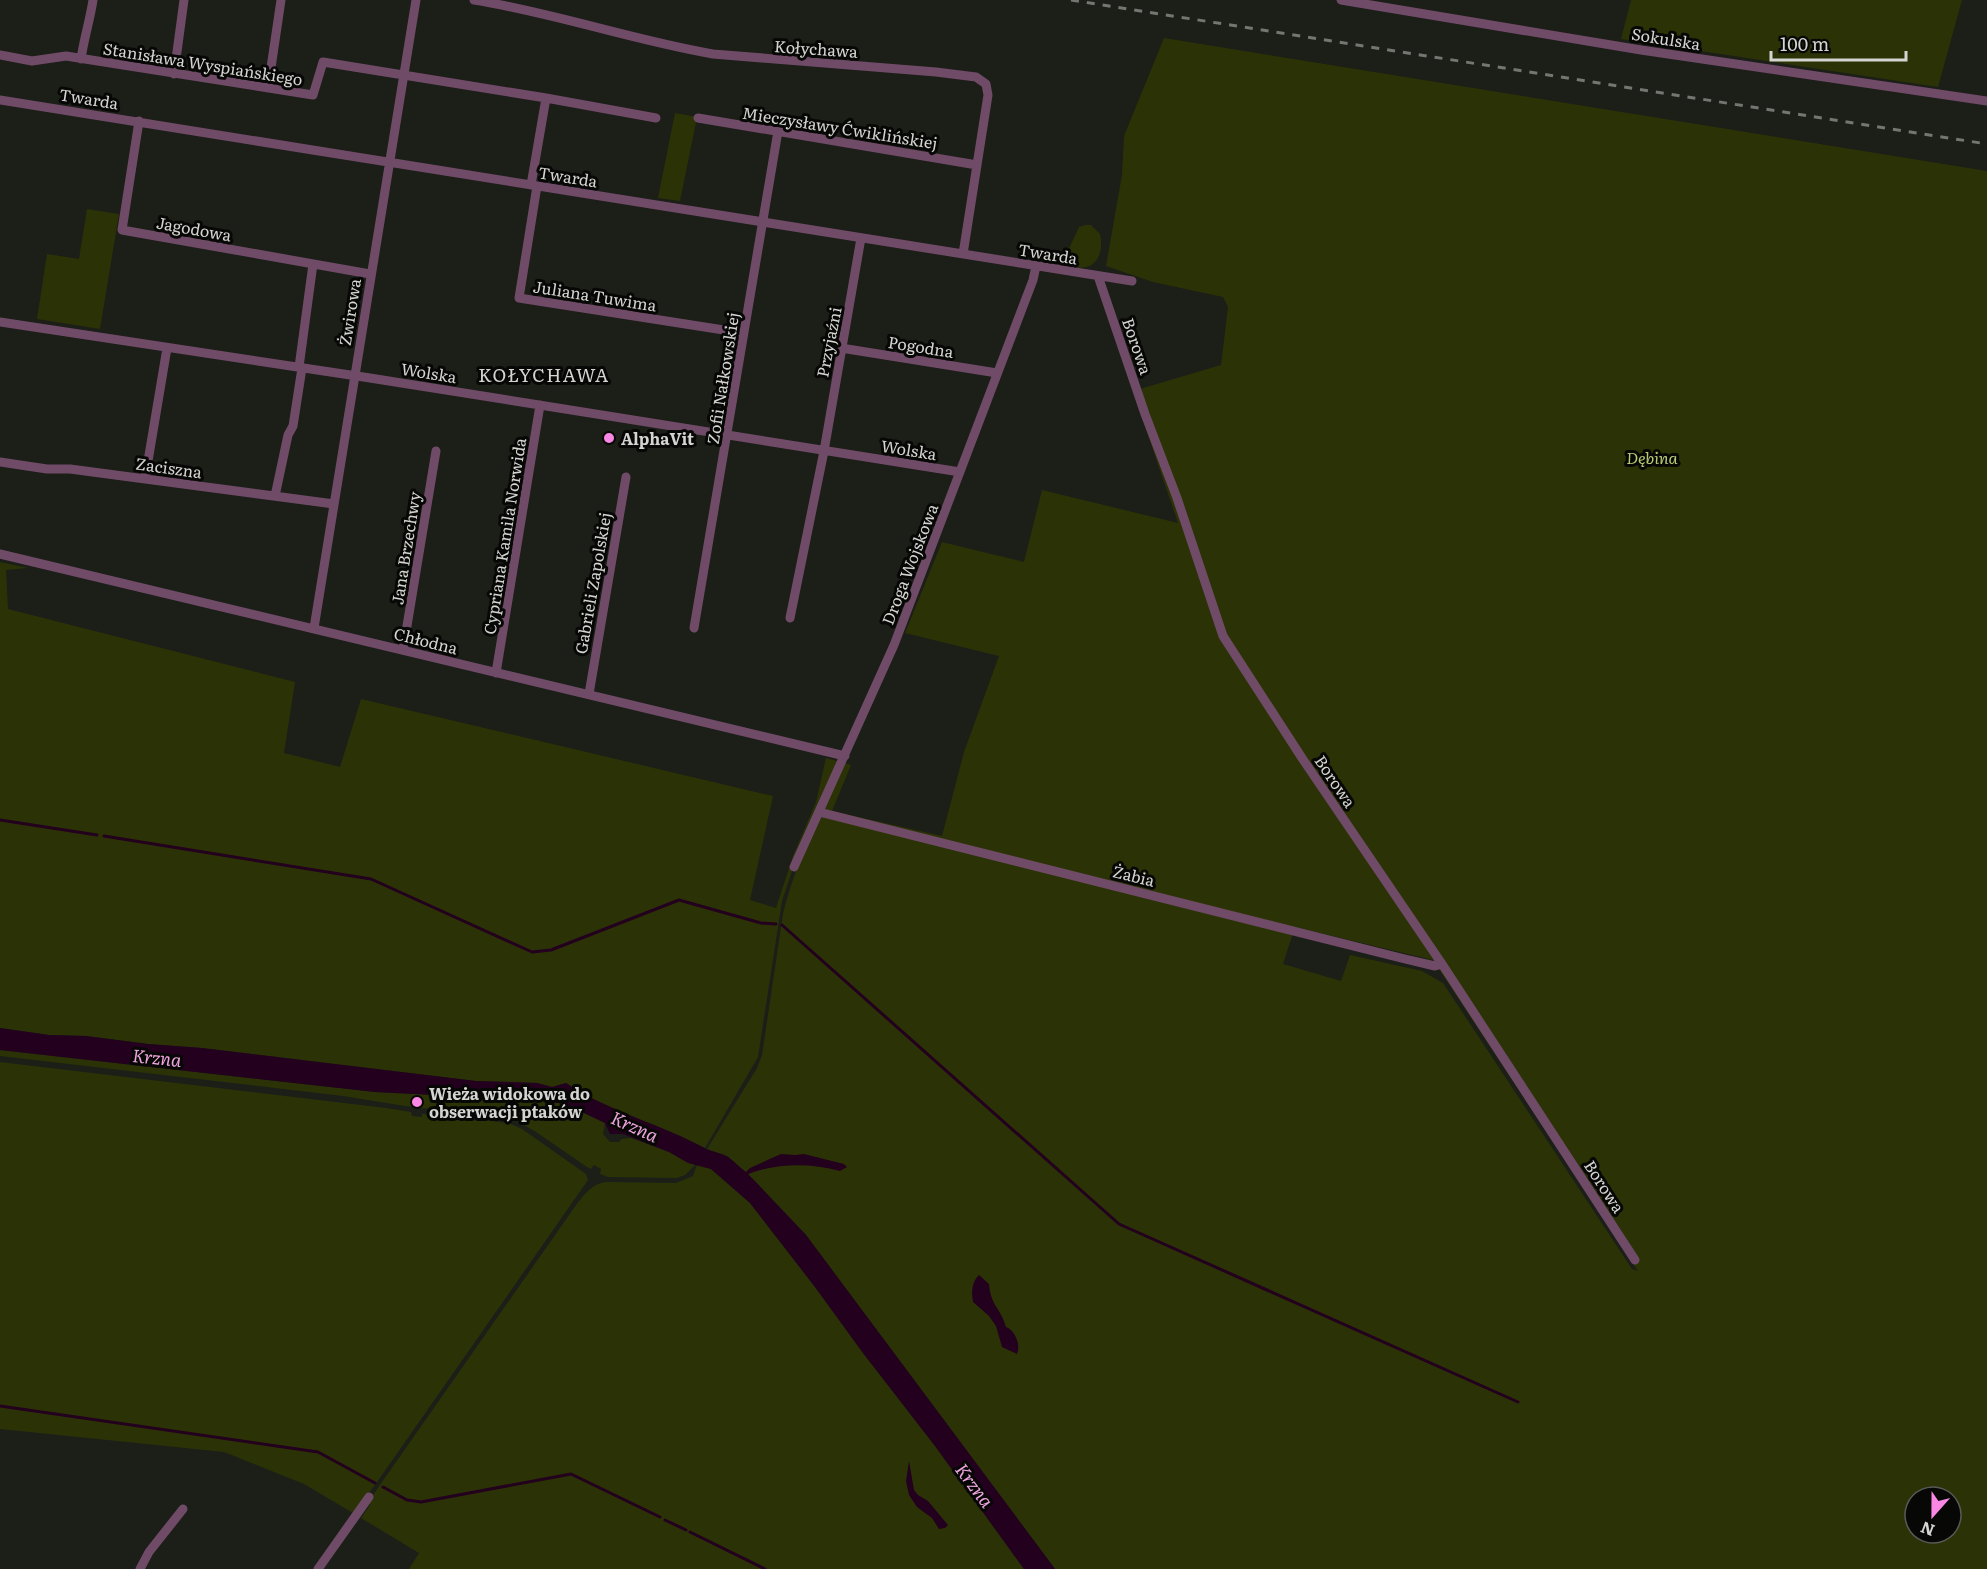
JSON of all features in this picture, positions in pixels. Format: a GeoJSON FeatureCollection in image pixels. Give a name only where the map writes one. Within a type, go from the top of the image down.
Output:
{"type":"FeatureCollection","features":[{"type":"Feature","properties":{"kind":"street","name":"Stanisława Wyspiańskiego"},"geometry":{"type":"LineString","coordinates":[[81,59],[93,0]]}},
{"type":"Feature","properties":{"kind":"street"},"geometry":{"type":"LineString","coordinates":[[174,74],[184,0]]}},
{"type":"Feature","properties":{"kind":"street"},"geometry":{"type":"LineString","coordinates":[[268,88],[281,0]]}},
{"type":"Feature","properties":{"kind":"street","name":"Żwirowa"},"geometry":{"type":"LineString","coordinates":[[314,628],[416,0]]}},
{"type":"Feature","properties":{"kind":"street","name":"Kołychawa"},"geometry":{"type":"LineString","coordinates":[[474,0],[513,7],[669,46],[713,54],[936,72],[978,78],[986,84],[989,92],[963,254]]}},
{"type":"Feature","properties":{"kind":"street","name":"Sokulska"},"geometry":{"type":"LineString","coordinates":[[1341,0],[1641,50],[1987,101]]}},
{"type":"Feature","properties":{"kind":"street","name":"Stanisława Wyspiańskiego"},"geometry":{"type":"LineString","coordinates":[[0,56],[32,61],[66,56],[313,95],[323,62],[656,118]]}},
{"type":"Feature","properties":{"kind":"street"},"geometry":{"type":"LineString","coordinates":[[534,185],[546,98]]}},
{"type":"Feature","properties":{"kind":"street","name":"Twarda"},"geometry":{"type":"LineString","coordinates":[[0,100],[1132,281]]}},
{"type":"Feature","properties":{"kind":"street","name":"Mieczysławy Ćwiklińskiej"},"geometry":{"type":"LineString","coordinates":[[698,118],[977,165]]}},
{"type":"Feature","properties":{"kind":"street","name":"Jagodowa"},"geometry":{"type":"LineString","coordinates":[[139,121],[122,231],[370,274]]}},
{"type":"Feature","properties":{"kind":"street","name":"Zofii Nałkowskiej"},"geometry":{"type":"LineString","coordinates":[[694,628],[778,131]]}},
{"type":"Feature","properties":{"kind":"street","name":"Juliana Tuwima"},"geometry":{"type":"LineString","coordinates":[[534,185],[519,298],[744,333]]}},
{"type":"Feature","properties":{"kind":"street","name":"Przyjaźni"},"geometry":{"type":"LineString","coordinates":[[790,618],[824,452],[861,238]]}},
{"type":"Feature","properties":{"kind":"street"},"geometry":{"type":"LineString","coordinates":[[275,496],[288,435],[293,426],[313,264]]}},
{"type":"Feature","properties":{"kind":"street","name":"Droga Wojskowa"},"geometry":{"type":"LineString","coordinates":[[795,867],[894,645],[1033,280],[1036,266]]}},
{"type":"Feature","properties":{"kind":"street","name":"Borowa"},"geometry":{"type":"LineString","coordinates":[[1098,276],[1145,414],[1178,498],[1224,636],[1302,758],[1442,964],[1635,1260]]}},
{"type":"Feature","properties":{"kind":"street","name":"Wolska"},"geometry":{"type":"LineString","coordinates":[[0,322],[960,472]]}},
{"type":"Feature","properties":{"kind":"street"},"geometry":{"type":"LineString","coordinates":[[145,479],[167,348]]}},
{"type":"Feature","properties":{"kind":"street","name":"Pogodna"},"geometry":{"type":"LineString","coordinates":[[841,348],[997,373]]}},
{"type":"Feature","properties":{"kind":"street","name":"Cypriana Kamila Norwida"},"geometry":{"type":"LineString","coordinates":[[496,673],[540,405]]}},
{"type":"Feature","properties":{"kind":"street","name":"Jana Brzechwy"},"geometry":{"type":"LineString","coordinates":[[403,650],[436,452]]}},
{"type":"Feature","properties":{"kind":"street","name":"Zaciszna"},"geometry":{"type":"LineString","coordinates":[[0,462],[334,504]]}},
{"type":"Feature","properties":{"kind":"street","name":"Gabrieli Zapolskiej"},"geometry":{"type":"LineString","coordinates":[[589,694],[626,477]]}},
{"type":"Feature","properties":{"kind":"street","name":"Chłodna"},"geometry":{"type":"LineString","coordinates":[[0,554],[845,756]]}},
{"type":"Feature","properties":{"kind":"street","name":"Żabia"},"geometry":{"type":"LineString","coordinates":[[819,812],[1405,959],[1435,966],[1442,964]]}},
{"type":"Feature","properties":{"kind":"street"},"geometry":{"type":"LineString","coordinates":[[318,1569],[369,1497]]}},
{"type":"Feature","properties":{"kind":"street"},"geometry":{"type":"LineString","coordinates":[[140,1569],[149,1552],[183,1509]]}},
{"type":"Feature","properties":{"kind":"green space"},"geometry":{"type":"Polygon","coordinates":[[[1631,0],[1962,0],[1938,87],[1621,39],[1631,0]]]}},
{"type":"Feature","properties":{"kind":"green space","name":"Dębina"},"geometry":{"type":"Polygon","coordinates":[[[1164,38],[1987,171],[1987,1569],[1055,1569],[806,1235],[753,1179],[727,1156],[707,1149],[757,1068],[762,1055],[788,894],[810,837],[845,763],[851,765],[832,811],[942,836],[964,752],[999,656],[905,633],[942,542],[1024,562],[1042,490],[1178,523],[1133,391],[1221,365],[1228,307],[1223,297],[1153,282],[1106,266],[1122,175],[1124,136],[1164,38]],[[1295,927],[1283,964],[1341,981],[1350,955],[1422,971],[1443,983],[1632,1269],[1638,1271],[1433,960],[1295,927]]]}},
{"type":"Feature","properties":{"kind":"green space"},"geometry":{"type":"Polygon","coordinates":[[[675,113],[697,117],[680,201],[658,198],[675,113]]]}},
{"type":"Feature","properties":{"kind":"green space"},"geometry":{"type":"Polygon","coordinates":[[[87,209],[119,214],[100,329],[37,319],[47,254],[79,259],[87,209]]]}},
{"type":"Feature","properties":{"kind":"green space"},"geometry":{"type":"Polygon","coordinates":[[[1091,225],[1100,234],[1099,255],[1096,261],[1086,267],[1070,266],[1065,257],[1079,227],[1091,225]]]}},
{"type":"Feature","properties":{"kind":"green space"},"geometry":{"type":"Polygon","coordinates":[[[0,562],[28,568],[6,570],[8,609],[295,682],[284,753],[340,767],[361,699],[773,796],[750,900],[776,908],[793,856],[816,802],[826,758],[837,761],[793,868],[782,901],[758,1057],[705,1148],[602,1104],[566,1083],[552,1087],[537,1083],[476,1081],[202,1048],[86,1036],[49,1035],[0,1028],[0,562]]]}},
{"type":"Feature","properties":{"kind":"green space"},"geometry":{"type":"Polygon","coordinates":[[[0,1050],[375,1092],[536,1100],[565,1104],[605,1123],[603,1134],[610,1142],[631,1138],[669,1152],[695,1165],[685,1175],[677,1178],[608,1177],[600,1174],[601,1169],[594,1165],[591,1169],[587,1167],[512,1118],[421,1108],[421,1103],[416,1103],[415,1107],[405,1106],[343,1096],[0,1056],[0,1050]]]}},
{"type":"Feature","properties":{"kind":"green space"},"geometry":{"type":"Polygon","coordinates":[[[0,1062],[386,1108],[411,1112],[412,1116],[422,1117],[422,1114],[458,1116],[511,1124],[522,1129],[586,1174],[588,1180],[375,1485],[353,1513],[304,1484],[224,1452],[0,1429],[0,1062]]]}},
{"type":"Feature","properties":{"kind":"green space"},"geometry":{"type":"Polygon","coordinates":[[[697,1165],[711,1169],[750,1203],[935,1446],[1024,1569],[409,1569],[419,1553],[361,1518],[382,1482],[584,1195],[597,1185],[607,1182],[676,1183],[693,1176],[697,1165]]]}},
{"type":"Feature","properties":{"kind":"water","name":"Krzna"},"geometry":{"type":"Polygon","coordinates":[[[0,1028],[49,1035],[86,1036],[202,1048],[476,1081],[537,1083],[552,1087],[566,1083],[600,1102],[726,1156],[746,1172],[781,1154],[804,1154],[844,1164],[847,1167],[840,1171],[794,1165],[759,1170],[748,1174],[806,1235],[1055,1569],[1024,1569],[935,1446],[750,1203],[711,1169],[688,1163],[669,1152],[623,1134],[610,1134],[605,1123],[565,1104],[536,1100],[375,1092],[0,1050],[0,1028]]]}},
{"type":"Feature","properties":{"kind":"water"},"geometry":{"type":"Polygon","coordinates":[[[979,1275],[989,1284],[992,1298],[1006,1327],[1016,1338],[1017,1354],[1002,1347],[996,1326],[989,1316],[973,1302],[973,1287],[979,1275]]]}},
{"type":"Feature","properties":{"kind":"water"},"geometry":{"type":"Polygon","coordinates":[[[909,1461],[914,1490],[928,1501],[948,1525],[945,1528],[939,1529],[932,1518],[917,1507],[909,1495],[906,1481],[909,1461]]]}},
{"type":"Feature","properties":{"kind":"waterway"},"geometry":{"type":"LineString","coordinates":[[0,820],[97,835]]}},
{"type":"Feature","properties":{"kind":"waterway"},"geometry":{"type":"LineString","coordinates":[[104,836],[371,879],[532,952],[551,950],[679,900],[761,923],[776,924]]}},
{"type":"Feature","properties":{"kind":"waterway"},"geometry":{"type":"LineString","coordinates":[[782,925],[1119,1224],[1518,1402]]}},
{"type":"Feature","properties":{"kind":"waterway"},"geometry":{"type":"LineString","coordinates":[[0,1406],[318,1452],[375,1483]]}},
{"type":"Feature","properties":{"kind":"waterway"},"geometry":{"type":"LineString","coordinates":[[383,1487],[407,1500],[421,1502],[571,1474],[660,1517]]}},
{"type":"Feature","properties":{"kind":"waterway"},"geometry":{"type":"LineString","coordinates":[[665,1520],[686,1530]]}},
{"type":"Feature","properties":{"kind":"waterway"},"geometry":{"type":"LineString","coordinates":[[690,1532],[765,1569]]}},
{"type":"Feature","properties":{"kind":"railway"},"geometry":{"type":"LineString","coordinates":[[1071,0],[1987,144]]}},
{"type":"Feature","properties":{"kind":"place","name":"AlphaVit"},"geometry":{"type":"Point","coordinates":[609,438]}},
{"type":"Feature","properties":{"kind":"place","name":"Wieża widokowa do obserwacji ptaków"},"geometry":{"type":"Point","coordinates":[417,1102]}},
{"type":"Feature","properties":{"kind":"district","name":"KOŁYCHAWA"},"geometry":{"type":"Point","coordinates":[544,374]}}]}
